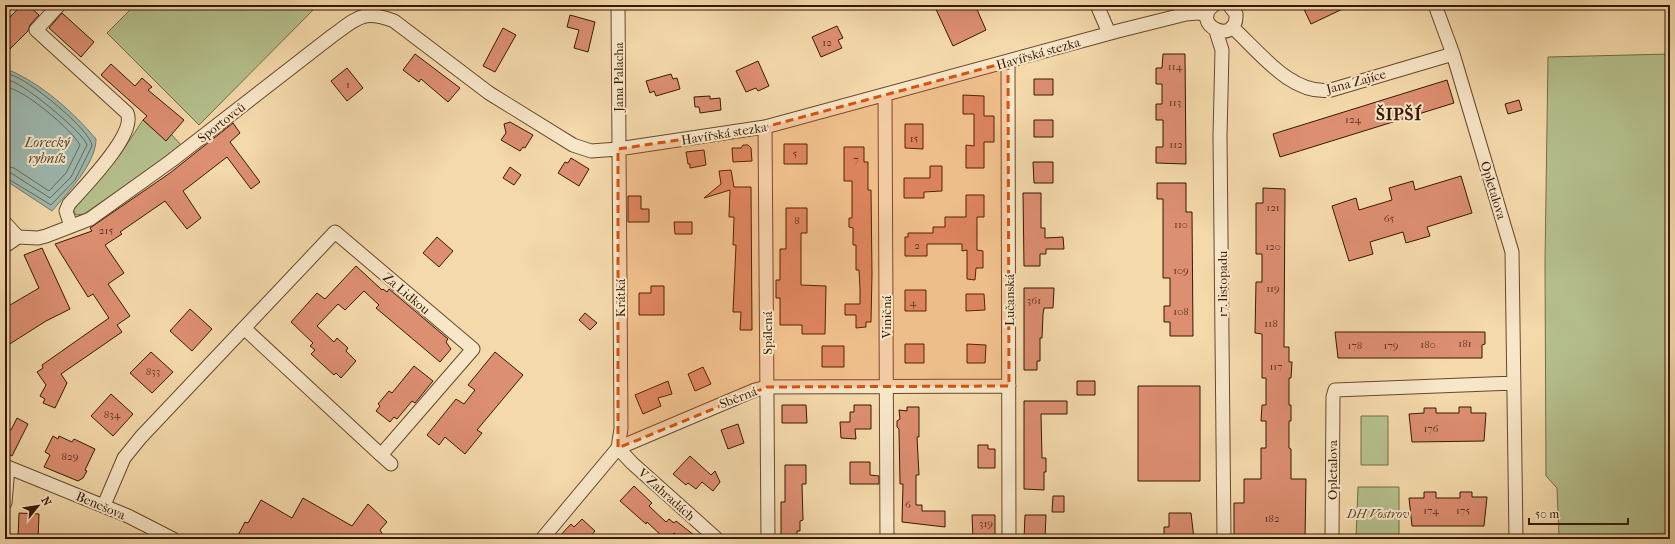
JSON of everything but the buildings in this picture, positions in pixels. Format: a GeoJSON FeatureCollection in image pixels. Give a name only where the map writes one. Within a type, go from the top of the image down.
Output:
{"type":"FeatureCollection","features":[{"type":"Feature","properties":{"kind":"street"},"geometry":{"type":"LineString","coordinates":[[59,5],[36,30],[127,113],[129,118],[128,125],[112,155],[69,204],[66,211],[71,226]]}},
{"type":"Feature","properties":{"kind":"street","name":"Jana Palacha"},"geometry":{"type":"LineString","coordinates":[[618,5],[618,149]]}},
{"type":"Feature","properties":{"kind":"street"},"geometry":{"type":"LineString","coordinates":[[1097,5],[1109,33]]}},
{"type":"Feature","properties":{"kind":"street","name":"Opletalova"},"geometry":{"type":"LineString","coordinates":[[1435,5],[1453,54],[1512,252],[1516,539]]}},
{"type":"Feature","properties":{"kind":"street"},"geometry":{"type":"LineString","coordinates":[[1216,31],[1225,31],[1232,27],[1236,19],[1234,10],[1231,6]]}},
{"type":"Feature","properties":{"kind":"street","name":"Havířská stezka"},"geometry":{"type":"LineString","coordinates":[[369,15],[380,16],[394,21],[489,93],[573,145],[591,151],[618,149],[765,127],[885,96],[1109,33],[1186,14],[1210,10],[1209,24],[1216,31]]}},
{"type":"Feature","properties":{"kind":"street","name":"Sportovců"},"geometry":{"type":"LineString","coordinates":[[18,237],[46,236],[90,219],[172,161],[332,36],[353,21],[369,15]]}},
{"type":"Feature","properties":{"kind":"street","name":"Jana Zajíce"},"geometry":{"type":"LineString","coordinates":[[1232,27],[1281,73],[1304,87],[1313,90],[1331,90],[1453,54]]}},
{"type":"Feature","properties":{"kind":"street","name":"17. listopadu"},"geometry":{"type":"LineString","coordinates":[[1216,31],[1222,50],[1220,136],[1224,539]]}},
{"type":"Feature","properties":{"kind":"street","name":"Lučanská"},"geometry":{"type":"LineString","coordinates":[[1008,62],[1009,539]]}},
{"type":"Feature","properties":{"kind":"street","name":"Viničná"},"geometry":{"type":"LineString","coordinates":[[885,96],[887,539]]}},
{"type":"Feature","properties":{"kind":"street","name":"Spálená"},"geometry":{"type":"LineString","coordinates":[[765,127],[768,539]]}},
{"type":"Feature","properties":{"kind":"street","name":"Krátká"},"geometry":{"type":"LineString","coordinates":[[618,149],[621,429],[618,448]]}},
{"type":"Feature","properties":{"kind":"street"},"geometry":{"type":"LineString","coordinates":[[5,223],[18,237],[5,246]]}},
{"type":"Feature","properties":{"kind":"street","name":"Za Lidkou"},"geometry":{"type":"LineString","coordinates":[[104,505],[124,458],[136,443],[335,232],[473,349],[381,455]]}},
{"type":"Feature","properties":{"kind":"street"},"geometry":{"type":"LineString","coordinates":[[244,328],[391,464]]}},
{"type":"Feature","properties":{"kind":"street","name":"Opletalova"},"geometry":{"type":"LineString","coordinates":[[1332,539],[1332,397],[1335,390],[1514,383]]}},
{"type":"Feature","properties":{"kind":"street","name":"Sběrná"},"geometry":{"type":"LineString","coordinates":[[542,539],[618,448],[755,390],[767,387],[1009,386]]}},
{"type":"Feature","properties":{"kind":"street","name":"V Zahradách"},"geometry":{"type":"LineString","coordinates":[[618,448],[632,463],[717,539]]}},
{"type":"Feature","properties":{"kind":"street"},"geometry":{"type":"LineString","coordinates":[[5,503],[7,467]]}},
{"type":"Feature","properties":{"kind":"street","name":"Benešova"},"geometry":{"type":"LineString","coordinates":[[7,467],[104,505],[172,539]]}},
{"type":"Feature","properties":{"kind":"highlighted area"},"geometry":{"type":"Polygon","coordinates":[[[1008,62],[1009,386],[767,387],[618,448],[618,149],[765,127],[1008,62]]]}},
{"type":"Feature","properties":{"kind":"green space"},"geometry":{"type":"Polygon","coordinates":[[[135,5],[318,5],[199,125],[107,33],[135,5]]]}},
{"type":"Feature","properties":{"kind":"green space"},"geometry":{"type":"Polygon","coordinates":[[[1670,54],[1670,533],[1559,536],[1557,488],[1546,476],[1545,263],[1548,57],[1670,54]]]}},
{"type":"Feature","properties":{"kind":"green space"},"geometry":{"type":"Polygon","coordinates":[[[143,120],[166,140],[171,134],[182,146],[84,214],[76,215],[72,208],[119,156],[143,120]]]}},
{"type":"Feature","properties":{"kind":"green space"},"geometry":{"type":"Polygon","coordinates":[[[1361,416],[1388,416],[1388,465],[1361,465],[1361,416]]]}},
{"type":"Feature","properties":{"kind":"green space","name":"DH Vostrov"},"geometry":{"type":"Polygon","coordinates":[[[1358,487],[1399,487],[1399,539],[1356,539],[1358,487]]]}},
{"type":"Feature","properties":{"kind":"water","name":"Lorecký rybník"},"geometry":{"type":"Polygon","coordinates":[[[9,70],[45,91],[67,109],[96,139],[95,149],[80,178],[52,211],[5,180],[5,74],[9,70]]]}},
{"type":"Feature","properties":{"kind":"district","name":"ŠIPŠÍ"},"geometry":{"type":"Point","coordinates":[1399,114]}}]}
